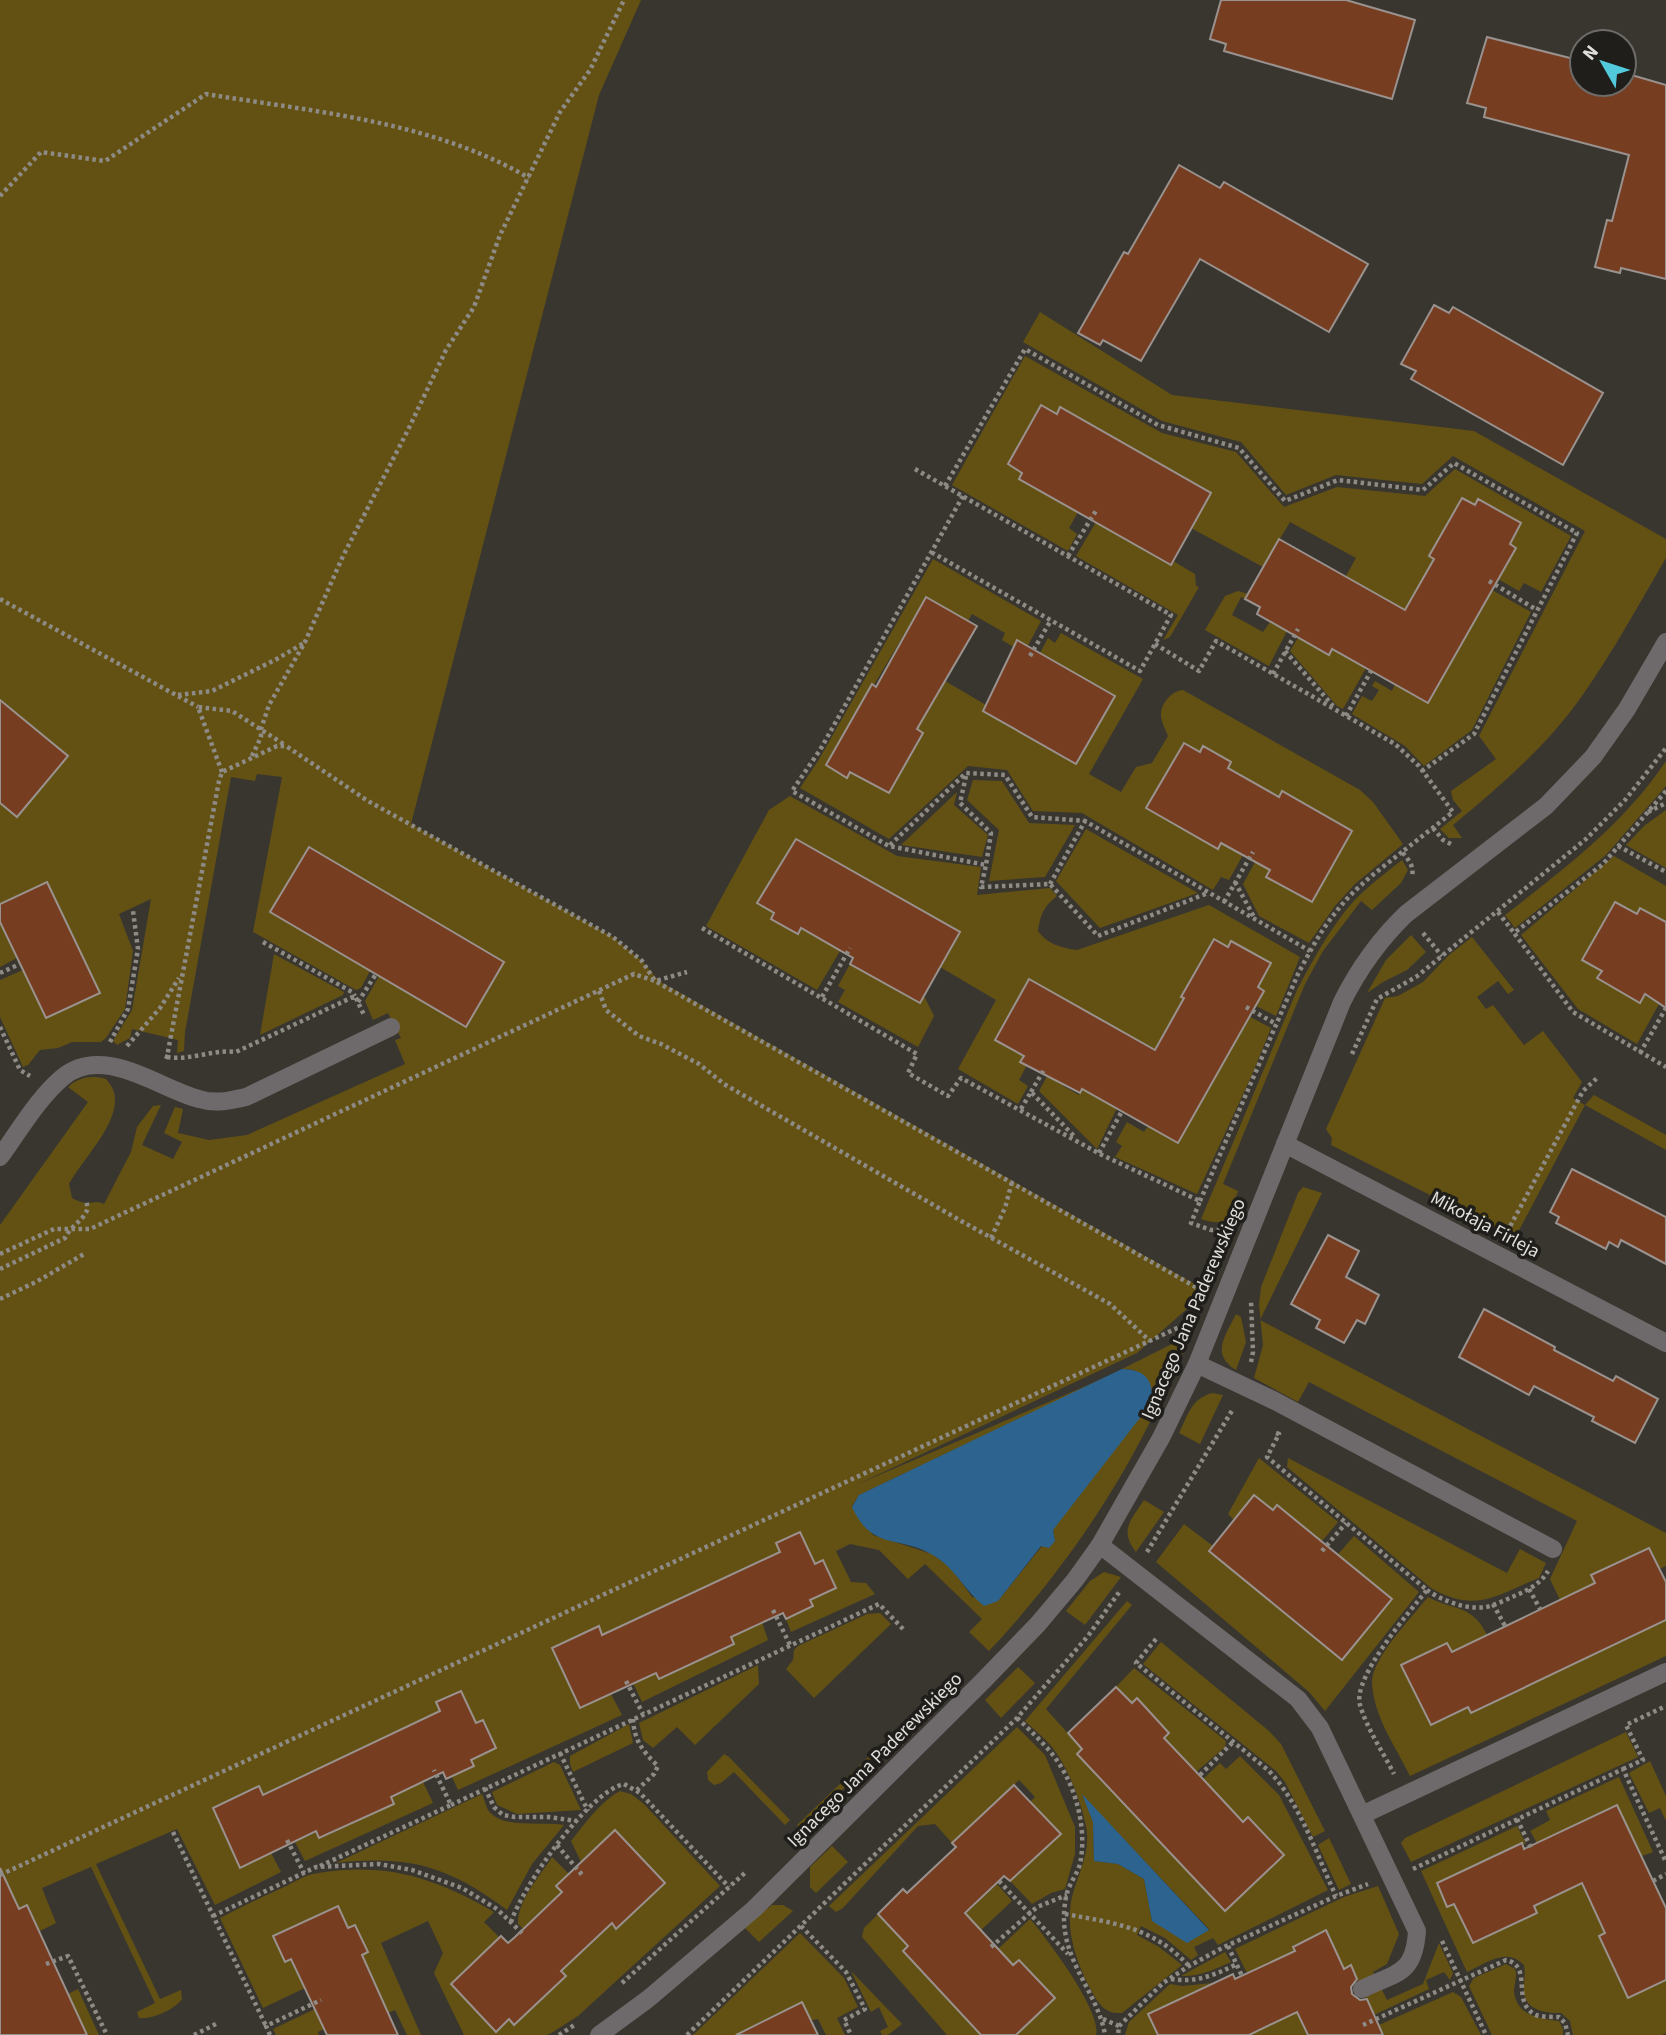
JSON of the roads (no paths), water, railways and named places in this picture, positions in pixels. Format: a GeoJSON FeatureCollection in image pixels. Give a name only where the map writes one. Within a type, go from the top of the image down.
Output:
{"type":"FeatureCollection","features":[{"type":"Feature","properties":{"kind":"street","name":"Ignacego Jana Paderewskiego"},"geometry":{"type":"LineString","coordinates":[[599,2035],[648,1999],[754,1909],[1038,1623],[1075,1580],[1100,1545],[1161,1438],[1197,1364],[1218,1299],[1355,976],[1387,932],[1416,905],[1546,806],[1593,757],[1627,709],[1666,642]]}},
{"type":"Feature","properties":{"kind":"street"},"geometry":{"type":"LineString","coordinates":[[0,1157],[48,1092],[62,1078],[84,1066],[108,1066],[198,1099],[222,1102],[246,1097],[391,1027]]}},
{"type":"Feature","properties":{"kind":"street","name":"Mikołaja Firleja"},"geometry":{"type":"LineString","coordinates":[[1285,1144],[1666,1343]]}},
{"type":"Feature","properties":{"kind":"street"},"geometry":{"type":"LineString","coordinates":[[1197,1364],[1273,1400],[1552,1558]]}},
{"type":"Feature","properties":{"kind":"street"},"geometry":{"type":"LineString","coordinates":[[1100,1545],[1298,1699],[1320,1728],[1417,1931],[1415,1951],[1406,1969],[1362,1989]]}},
{"type":"Feature","properties":{"kind":"street"},"geometry":{"type":"LineString","coordinates":[[1362,1815],[1666,1672]]}},
{"type":"Feature","properties":{"kind":"water"},"geometry":{"type":"Polygon","coordinates":[[[1122,1369],[1136,1371],[1146,1377],[1151,1386],[1153,1401],[1053,1530],[1055,1541],[1049,1548],[1041,1546],[998,1601],[984,1606],[941,1560],[921,1549],[877,1536],[860,1521],[852,1507],[859,1495],[1122,1369]]]}},
{"type":"Feature","properties":{"kind":"water"},"geometry":{"type":"Polygon","coordinates":[[[1082,1794],[1209,1930],[1187,1943],[1152,1921],[1144,1879],[1118,1864],[1094,1861],[1093,1822],[1082,1794]]]}}]}
